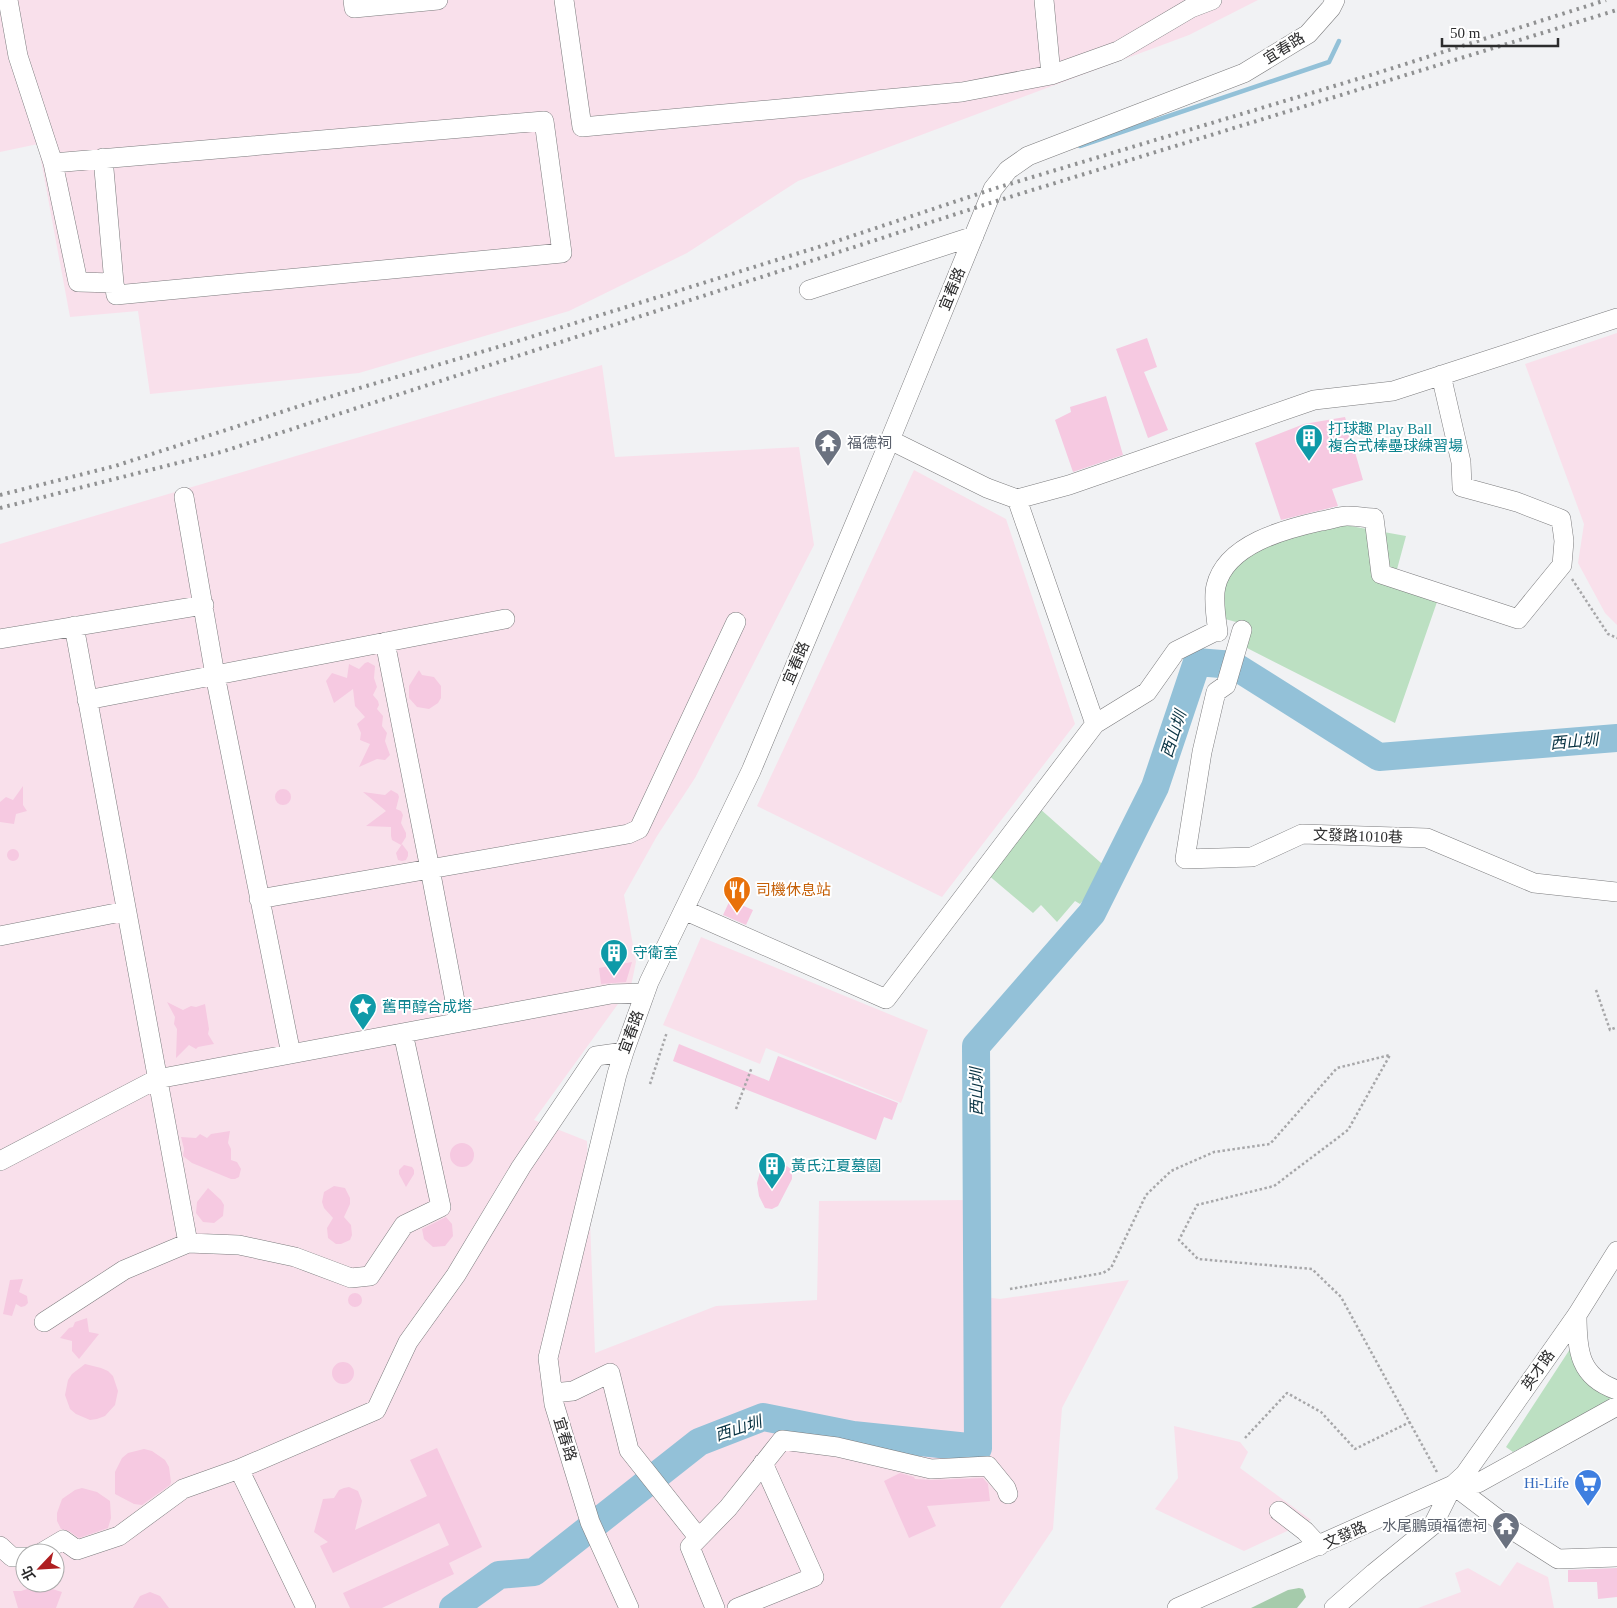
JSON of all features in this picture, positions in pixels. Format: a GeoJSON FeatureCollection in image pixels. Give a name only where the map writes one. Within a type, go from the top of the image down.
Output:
{"type":"FeatureCollection","features":[{"type":"Feature","properties":{"kind":"street"},"geometry":{"type":"LineString","coordinates":[[8,0],[18,56],[53,163],[78,282],[114,283]]}},
{"type":"Feature","properties":{"kind":"street"},"geometry":{"type":"LineString","coordinates":[[353,0],[354,8],[430,0]]}},
{"type":"Feature","properties":{"kind":"street"},"geometry":{"type":"LineString","coordinates":[[564,0],[582,127],[962,92],[1051,75],[1118,51],[1191,8],[1212,0]]}},
{"type":"Feature","properties":{"kind":"street"},"geometry":{"type":"LineString","coordinates":[[1044,0],[1051,75]]}},
{"type":"Feature","properties":{"kind":"street","name":"宜春路"},"geometry":{"type":"LineString","coordinates":[[629,1608],[590,1522],[554,1404],[548,1358],[624,1052],[645,993],[750,772],[993,189],[1008,170],[1028,156],[1244,73],[1308,34],[1331,8],[1335,0]]}},
{"type":"Feature","properties":{"kind":"street"},"geometry":{"type":"LineString","coordinates":[[53,163],[103,158],[544,121],[562,253],[116,296],[103,158]]}},
{"type":"Feature","properties":{"kind":"street"},"geometry":{"type":"LineString","coordinates":[[809,290],[974,236]]}},
{"type":"Feature","properties":{"kind":"street"},"geometry":{"type":"LineString","coordinates":[[890,440],[987,488],[1017,499],[1069,485],[1314,400],[1393,391],[1617,318]]}},
{"type":"Feature","properties":{"kind":"street"},"geometry":{"type":"LineString","coordinates":[[684,910],[886,999],[1095,724],[1147,692],[1176,651],[1214,632],[1218,632],[1216,586],[1225,566],[1241,550],[1269,535],[1298,526],[1347,516],[1374,518],[1381,574],[1518,619],[1562,565],[1564,541],[1561,519],[1518,502],[1462,487],[1461,462],[1441,374]]}},
{"type":"Feature","properties":{"kind":"street"},"geometry":{"type":"LineString","coordinates":[[184,497],[215,675],[291,1054]]}},
{"type":"Feature","properties":{"kind":"street"},"geometry":{"type":"LineString","coordinates":[[1017,499],[1095,724]]}},
{"type":"Feature","properties":{"kind":"street"},"geometry":{"type":"LineString","coordinates":[[0,639],[204,605]]}},
{"type":"Feature","properties":{"kind":"street"},"geometry":{"type":"LineString","coordinates":[[87,700],[505,619]]}},
{"type":"Feature","properties":{"kind":"street"},"geometry":{"type":"LineString","coordinates":[[259,899],[628,834],[639,829],[736,622]]}},
{"type":"Feature","properties":{"kind":"street"},"geometry":{"type":"LineString","coordinates":[[74,626],[156,1079],[188,1243]]}},
{"type":"Feature","properties":{"kind":"street","name":"文發路1010巷"},"geometry":{"type":"LineString","coordinates":[[1242,630],[1226,685],[1216,692],[1202,752],[1185,859],[1252,857],[1302,834],[1427,838],[1534,883],[1617,892]]}},
{"type":"Feature","properties":{"kind":"street"},"geometry":{"type":"LineString","coordinates":[[385,642],[459,1022]]}},
{"type":"Feature","properties":{"kind":"street"},"geometry":{"type":"LineString","coordinates":[[0,936],[126,911]]}},
{"type":"Feature","properties":{"kind":"street"},"geometry":{"type":"LineString","coordinates":[[0,1161],[156,1079],[611,994],[645,993]]}},
{"type":"Feature","properties":{"kind":"street"},"geometry":{"type":"LineString","coordinates":[[44,1322],[124,1270],[188,1243],[240,1245],[294,1257],[350,1278],[370,1276],[404,1226],[441,1207],[403,1033]]}},
{"type":"Feature","properties":{"kind":"street"},"geometry":{"type":"LineString","coordinates":[[58,1543],[63,1540],[77,1550],[119,1536],[183,1488],[239,1469],[376,1410],[408,1342],[456,1275],[521,1167],[596,1056],[624,1052]]}},
{"type":"Feature","properties":{"kind":"street","name":"英才路"},"geometry":{"type":"LineString","coordinates":[[1453,1485],[1465,1474],[1577,1315],[1617,1251]]}},
{"type":"Feature","properties":{"kind":"street"},"geometry":{"type":"LineString","coordinates":[[1577,1315],[1577,1340],[1583,1364],[1593,1378],[1617,1390]]}},
{"type":"Feature","properties":{"kind":"street"},"geometry":{"type":"LineString","coordinates":[[553,1393],[573,1391],[610,1373],[629,1450],[698,1537]]}},
{"type":"Feature","properties":{"kind":"street","name":"文發路"},"geometry":{"type":"LineString","coordinates":[[1177,1608],[1453,1485],[1478,1483],[1617,1406]]}},
{"type":"Feature","properties":{"kind":"street"},"geometry":{"type":"LineString","coordinates":[[715,1608],[690,1547],[728,1508],[782,1440],[837,1446],[931,1469],[988,1466],[1006,1488],[1008,1494]]}},
{"type":"Feature","properties":{"kind":"street"},"geometry":{"type":"LineString","coordinates":[[737,1608],[814,1577],[763,1463]]}},
{"type":"Feature","properties":{"kind":"street"},"geometry":{"type":"LineString","coordinates":[[239,1469],[306,1608]]}},
{"type":"Feature","properties":{"kind":"street"},"geometry":{"type":"LineString","coordinates":[[1334,1608],[1374,1572],[1433,1525],[1453,1485],[1511,1529],[1558,1559],[1617,1556]]}},
{"type":"Feature","properties":{"kind":"street"},"geometry":{"type":"LineString","coordinates":[[1279,1511],[1305,1531],[1319,1546]]}},
{"type":"Feature","properties":{"kind":"street"},"geometry":{"type":"LineString","coordinates":[[0,1546],[12,1557],[15,1557]]}},
{"type":"Feature","properties":{"kind":"path"},"geometry":{"type":"LineString","coordinates":[[1562,565],[1608,634],[1617,638]]}},
{"type":"Feature","properties":{"kind":"path"},"geometry":{"type":"LineString","coordinates":[[1596,990],[1610,1030],[1617,1027]]}},
{"type":"Feature","properties":{"kind":"path"},"geometry":{"type":"LineString","coordinates":[[650,1084],[667,1032]]}},
{"type":"Feature","properties":{"kind":"path"},"geometry":{"type":"LineString","coordinates":[[1010,1289],[1103,1273],[1111,1268],[1146,1195],[1171,1170],[1214,1152],[1270,1144],[1336,1068],[1390,1055],[1348,1130],[1274,1186],[1197,1205],[1179,1240],[1198,1260],[1312,1269],[1341,1297],[1438,1474],[1453,1485]]}},
{"type":"Feature","properties":{"kind":"path"},"geometry":{"type":"LineString","coordinates":[[736,1109],[752,1067]]}},
{"type":"Feature","properties":{"kind":"path"},"geometry":{"type":"LineString","coordinates":[[1245,1438],[1287,1393],[1321,1412],[1355,1449],[1410,1422]]}},
{"type":"Feature","properties":{"kind":"shaded area"},"geometry":{"type":"Polygon","coordinates":[[[0,0],[1258,0],[1189,35],[798,181],[687,253],[569,311],[359,373],[150,394],[138,311],[70,317],[38,144],[0,152],[0,0]]]}},
{"type":"Feature","properties":{"kind":"shaded area"},"geometry":{"type":"Polygon","coordinates":[[[1617,333],[1617,625],[1605,613],[1578,563],[1584,524],[1525,364],[1617,333]]]}},
{"type":"Feature","properties":{"kind":"shaded area"},"geometry":{"type":"Polygon","coordinates":[[[602,365],[615,457],[799,447],[814,545],[695,778],[657,836],[624,895],[636,962],[631,986],[534,1120],[587,1141],[595,1353],[716,1306],[817,1300],[819,1201],[971,1200],[969,1295],[1000,1299],[1129,1280],[1062,1408],[1053,1529],[1000,1608],[0,1608],[0,544],[602,365]]]}},
{"type":"Feature","properties":{"kind":"shaded area"},"geometry":{"type":"Polygon","coordinates":[[[914,470],[1006,519],[1075,724],[942,897],[757,806],[914,470]]]}},
{"type":"Feature","properties":{"kind":"shaded area"},"geometry":{"type":"Polygon","coordinates":[[[701,937],[928,1030],[901,1103],[766,1048],[760,1064],[663,1025],[701,937]]]}},
{"type":"Feature","properties":{"kind":"shaded area"},"geometry":{"type":"Polygon","coordinates":[[[1174,1426],[1240,1442],[1248,1452],[1240,1468],[1311,1520],[1244,1551],[1155,1509],[1178,1478],[1174,1426]]]}},
{"type":"Feature","properties":{"kind":"shaded area"},"geometry":{"type":"Polygon","coordinates":[[[1517,1562],[1548,1577],[1554,1608],[1418,1608],[1461,1592],[1455,1573],[1468,1568],[1500,1586],[1517,1562]]]}},
{"type":"Feature","properties":{"kind":"green space"},"geometry":{"type":"Polygon","coordinates":[[[1339,524],[1406,536],[1393,584],[1437,602],[1395,723],[1245,647],[1251,626],[1225,619],[1223,611],[1223,580],[1250,550],[1339,524]]]}},
{"type":"Feature","properties":{"kind":"green space"},"geometry":{"type":"Polygon","coordinates":[[[1039,808],[1109,870],[1080,904],[1075,901],[1057,922],[1041,905],[1033,913],[987,874],[1039,808]]]}},
{"type":"Feature","properties":{"kind":"green space"},"geometry":{"type":"Polygon","coordinates":[[[1572,1346],[1613,1395],[1612,1401],[1513,1452],[1506,1447],[1572,1346]]]}},
{"type":"Feature","properties":{"kind":"green space"},"geometry":{"type":"Polygon","coordinates":[[[1303,1589],[1306,1597],[1297,1608],[1251,1608],[1288,1590],[1303,1589]]]}},
{"type":"Feature","properties":{"kind":"building"},"geometry":{"type":"Polygon","coordinates":[[[1147,338],[1157,367],[1144,372],[1168,430],[1148,438],[1116,349],[1147,338]]]}},
{"type":"Feature","properties":{"kind":"building"},"geometry":{"type":"Polygon","coordinates":[[[1106,396],[1123,455],[1073,472],[1055,420],[1071,412],[1070,407],[1106,396]]]}},
{"type":"Feature","properties":{"kind":"building","name":"打球趣 Play Ball 複合式棒壘球練習場"},"geometry":{"type":"Polygon","coordinates":[[[1345,417],[1363,480],[1332,489],[1338,506],[1281,520],[1255,443],[1304,424],[1345,417]]]}},
{"type":"Feature","properties":{"kind":"building"},"geometry":{"type":"Polygon","coordinates":[[[368,662],[375,666],[374,678],[377,687],[373,695],[378,701],[377,709],[383,716],[382,726],[387,733],[385,741],[390,755],[385,760],[377,759],[359,767],[370,744],[360,740],[361,733],[357,724],[365,717],[355,706],[353,689],[334,703],[326,681],[332,673],[347,678],[349,664],[359,669],[368,662]]]}},
{"type":"Feature","properties":{"kind":"building"},"geometry":{"type":"Polygon","coordinates":[[[419,670],[422,675],[434,677],[441,686],[441,698],[438,703],[429,709],[417,707],[409,698],[409,686],[419,670]]]}},
{"type":"Feature","properties":{"kind":"building"},"geometry":{"type":"Polygon","coordinates":[[[23,786],[23,805],[27,811],[16,814],[14,824],[0,822],[0,802],[6,797],[13,800],[23,786]]]}},
{"type":"Feature","properties":{"kind":"building"},"geometry":{"type":"Polygon","coordinates":[[[283,789],[291,797],[283,805],[275,797],[283,789]]]}},
{"type":"Feature","properties":{"kind":"building"},"geometry":{"type":"Polygon","coordinates":[[[391,790],[398,794],[396,809],[401,811],[403,815],[401,823],[406,837],[401,845],[392,840],[391,827],[366,826],[386,811],[363,792],[385,795],[391,790]]]}},
{"type":"Feature","properties":{"kind":"building"},"geometry":{"type":"Polygon","coordinates":[[[402,844],[408,852],[408,856],[406,860],[402,861],[398,860],[396,853],[402,844]]]}},
{"type":"Feature","properties":{"kind":"building"},"geometry":{"type":"Polygon","coordinates":[[[15,849],[18,850],[18,860],[11,861],[8,860],[7,853],[8,850],[15,849]]]}},
{"type":"Feature","properties":{"kind":"building","name":"司機休息站"},"geometry":{"type":"Polygon","coordinates":[[[730,900],[753,910],[746,925],[723,915],[730,900]]]}},
{"type":"Feature","properties":{"kind":"building","name":"守衛室"},"geometry":{"type":"Polygon","coordinates":[[[632,962],[626,982],[601,984],[599,968],[632,962]]]}},
{"type":"Feature","properties":{"kind":"building"},"geometry":{"type":"Polygon","coordinates":[[[167,1002],[183,1010],[191,1006],[196,1007],[205,1004],[208,1034],[214,1044],[196,1049],[189,1045],[176,1058],[177,1029],[174,1024],[175,1017],[167,1002]]]}},
{"type":"Feature","properties":{"kind":"building"},"geometry":{"type":"Polygon","coordinates":[[[679,1044],[769,1081],[778,1056],[898,1103],[892,1120],[884,1117],[876,1140],[673,1061],[679,1044]]]}},
{"type":"Feature","properties":{"kind":"building"},"geometry":{"type":"Polygon","coordinates":[[[230,1131],[228,1143],[231,1149],[231,1160],[237,1162],[241,1169],[239,1177],[231,1179],[192,1163],[183,1156],[184,1149],[181,1137],[196,1138],[200,1134],[207,1138],[211,1134],[230,1131]]]}},
{"type":"Feature","properties":{"kind":"building"},"geometry":{"type":"Polygon","coordinates":[[[462,1143],[467,1144],[473,1150],[473,1160],[467,1166],[462,1167],[457,1166],[451,1160],[450,1155],[451,1150],[457,1144],[462,1143]]]}},
{"type":"Feature","properties":{"kind":"building","name":"黃氏江夏墓園"},"geometry":{"type":"Polygon","coordinates":[[[773,1163],[783,1163],[792,1170],[792,1179],[778,1206],[772,1209],[765,1208],[759,1196],[757,1183],[761,1168],[773,1163]]]}},
{"type":"Feature","properties":{"kind":"building"},"geometry":{"type":"Polygon","coordinates":[[[404,1165],[412,1167],[414,1170],[414,1174],[406,1187],[399,1174],[399,1170],[404,1165]]]}},
{"type":"Feature","properties":{"kind":"building"},"geometry":{"type":"Polygon","coordinates":[[[334,1186],[345,1188],[350,1198],[350,1204],[344,1217],[351,1225],[352,1235],[350,1240],[341,1244],[336,1244],[328,1238],[327,1228],[333,1218],[324,1208],[322,1202],[324,1192],[334,1186]]]}},
{"type":"Feature","properties":{"kind":"building"},"geometry":{"type":"Polygon","coordinates":[[[208,1188],[224,1205],[223,1216],[214,1223],[203,1222],[196,1213],[197,1202],[208,1188]]]}},
{"type":"Feature","properties":{"kind":"building"},"geometry":{"type":"Polygon","coordinates":[[[446,1217],[452,1224],[453,1236],[445,1246],[433,1247],[424,1239],[422,1229],[446,1217]]]}},
{"type":"Feature","properties":{"kind":"building"},"geometry":{"type":"Polygon","coordinates":[[[23,1279],[19,1292],[27,1296],[28,1303],[21,1307],[16,1304],[12,1316],[3,1314],[10,1280],[23,1279]]]}},
{"type":"Feature","properties":{"kind":"building"},"geometry":{"type":"Polygon","coordinates":[[[352,1293],[358,1293],[362,1300],[358,1307],[352,1307],[348,1303],[348,1297],[352,1293]]]}},
{"type":"Feature","properties":{"kind":"building"},"geometry":{"type":"Polygon","coordinates":[[[87,1318],[89,1332],[99,1334],[79,1359],[72,1351],[72,1341],[60,1338],[69,1328],[73,1327],[75,1322],[87,1318]]]}},
{"type":"Feature","properties":{"kind":"building"},"geometry":{"type":"Polygon","coordinates":[[[343,1362],[351,1365],[354,1373],[351,1381],[343,1384],[335,1381],[332,1373],[335,1365],[343,1362]]]}},
{"type":"Feature","properties":{"kind":"building"},"geometry":{"type":"Polygon","coordinates":[[[85,1364],[108,1371],[113,1376],[118,1391],[115,1405],[105,1416],[97,1419],[90,1420],[76,1414],[70,1409],[65,1395],[68,1380],[72,1374],[85,1364]]]}},
{"type":"Feature","properties":{"kind":"building"},"geometry":{"type":"Polygon","coordinates":[[[437,1448],[482,1547],[449,1563],[454,1574],[382,1608],[350,1608],[343,1593],[449,1545],[439,1523],[333,1573],[320,1546],[328,1542],[314,1532],[323,1499],[334,1498],[339,1490],[344,1488],[349,1487],[358,1491],[362,1501],[355,1530],[427,1496],[410,1460],[437,1448]]]}},
{"type":"Feature","properties":{"kind":"building"},"geometry":{"type":"Polygon","coordinates":[[[144,1449],[152,1451],[165,1460],[169,1467],[171,1482],[170,1485],[142,1505],[134,1504],[115,1494],[115,1472],[122,1458],[128,1453],[144,1449]]]}},
{"type":"Feature","properties":{"kind":"building"},"geometry":{"type":"Polygon","coordinates":[[[900,1473],[915,1479],[931,1480],[983,1478],[988,1484],[990,1501],[927,1506],[936,1526],[909,1538],[884,1481],[900,1473]]]}},
{"type":"Feature","properties":{"kind":"building"},"geometry":{"type":"Polygon","coordinates":[[[82,1488],[97,1492],[110,1501],[111,1518],[108,1528],[79,1538],[69,1531],[61,1529],[57,1521],[57,1513],[62,1499],[75,1490],[82,1488]]]}},
{"type":"Feature","properties":{"kind":"building"},"geometry":{"type":"Polygon","coordinates":[[[1617,1568],[1617,1597],[1598,1599],[1597,1582],[1568,1582],[1568,1570],[1617,1568]]]}},
{"type":"Feature","properties":{"kind":"building"},"geometry":{"type":"Polygon","coordinates":[[[13,1591],[15,1593],[62,1593],[56,1608],[18,1608],[13,1591]]]}},
{"type":"Feature","properties":{"kind":"building"},"geometry":{"type":"Polygon","coordinates":[[[150,1592],[160,1596],[169,1608],[133,1608],[140,1596],[150,1592]]]}},
{"type":"Feature","properties":{"kind":"waterway"},"geometry":{"type":"LineString","coordinates":[[1080,146],[1329,62],[1339,41]]}},
{"type":"Feature","properties":{"kind":"waterway","name":"西山圳"},"geometry":{"type":"LineString","coordinates":[[453,1608],[499,1575],[534,1572],[699,1442],[763,1417],[853,1435],[978,1448],[976,1046],[1092,913],[1155,787],[1197,662],[1233,665],[1379,757],[1617,738]]}},
{"type":"Feature","properties":{"kind":"railway"},"geometry":{"type":"LineString","coordinates":[[0,495],[115,466],[309,403],[508,344],[831,243],[993,189],[1374,74],[1606,0]]}},
{"type":"Feature","properties":{"kind":"railway"},"geometry":{"type":"LineString","coordinates":[[0,508],[221,452],[987,204],[1617,10]]}},
{"type":"Feature","properties":{"kind":"place","name":"打球趣 Play Ball 複合式棒壘球練習場"},"geometry":{"type":"Point","coordinates":[1309,462]}},
{"type":"Feature","properties":{"kind":"place","name":"福德祠"},"geometry":{"type":"Point","coordinates":[828,467]}},
{"type":"Feature","properties":{"kind":"place","name":"司機休息站"},"geometry":{"type":"Point","coordinates":[737,914]}},
{"type":"Feature","properties":{"kind":"place","name":"守衛室"},"geometry":{"type":"Point","coordinates":[614,977]}},
{"type":"Feature","properties":{"kind":"place","name":"舊甲醇合成塔"},"geometry":{"type":"Point","coordinates":[363,1031]}},
{"type":"Feature","properties":{"kind":"place","name":"黃氏江夏墓園"},"geometry":{"type":"Point","coordinates":[772,1190]}},
{"type":"Feature","properties":{"kind":"place","name":"Hi-Life"},"geometry":{"type":"Point","coordinates":[1588,1507]}},
{"type":"Feature","properties":{"kind":"place","name":"水尾鵬頭福德祠"},"geometry":{"type":"Point","coordinates":[1506,1550]}}]}
